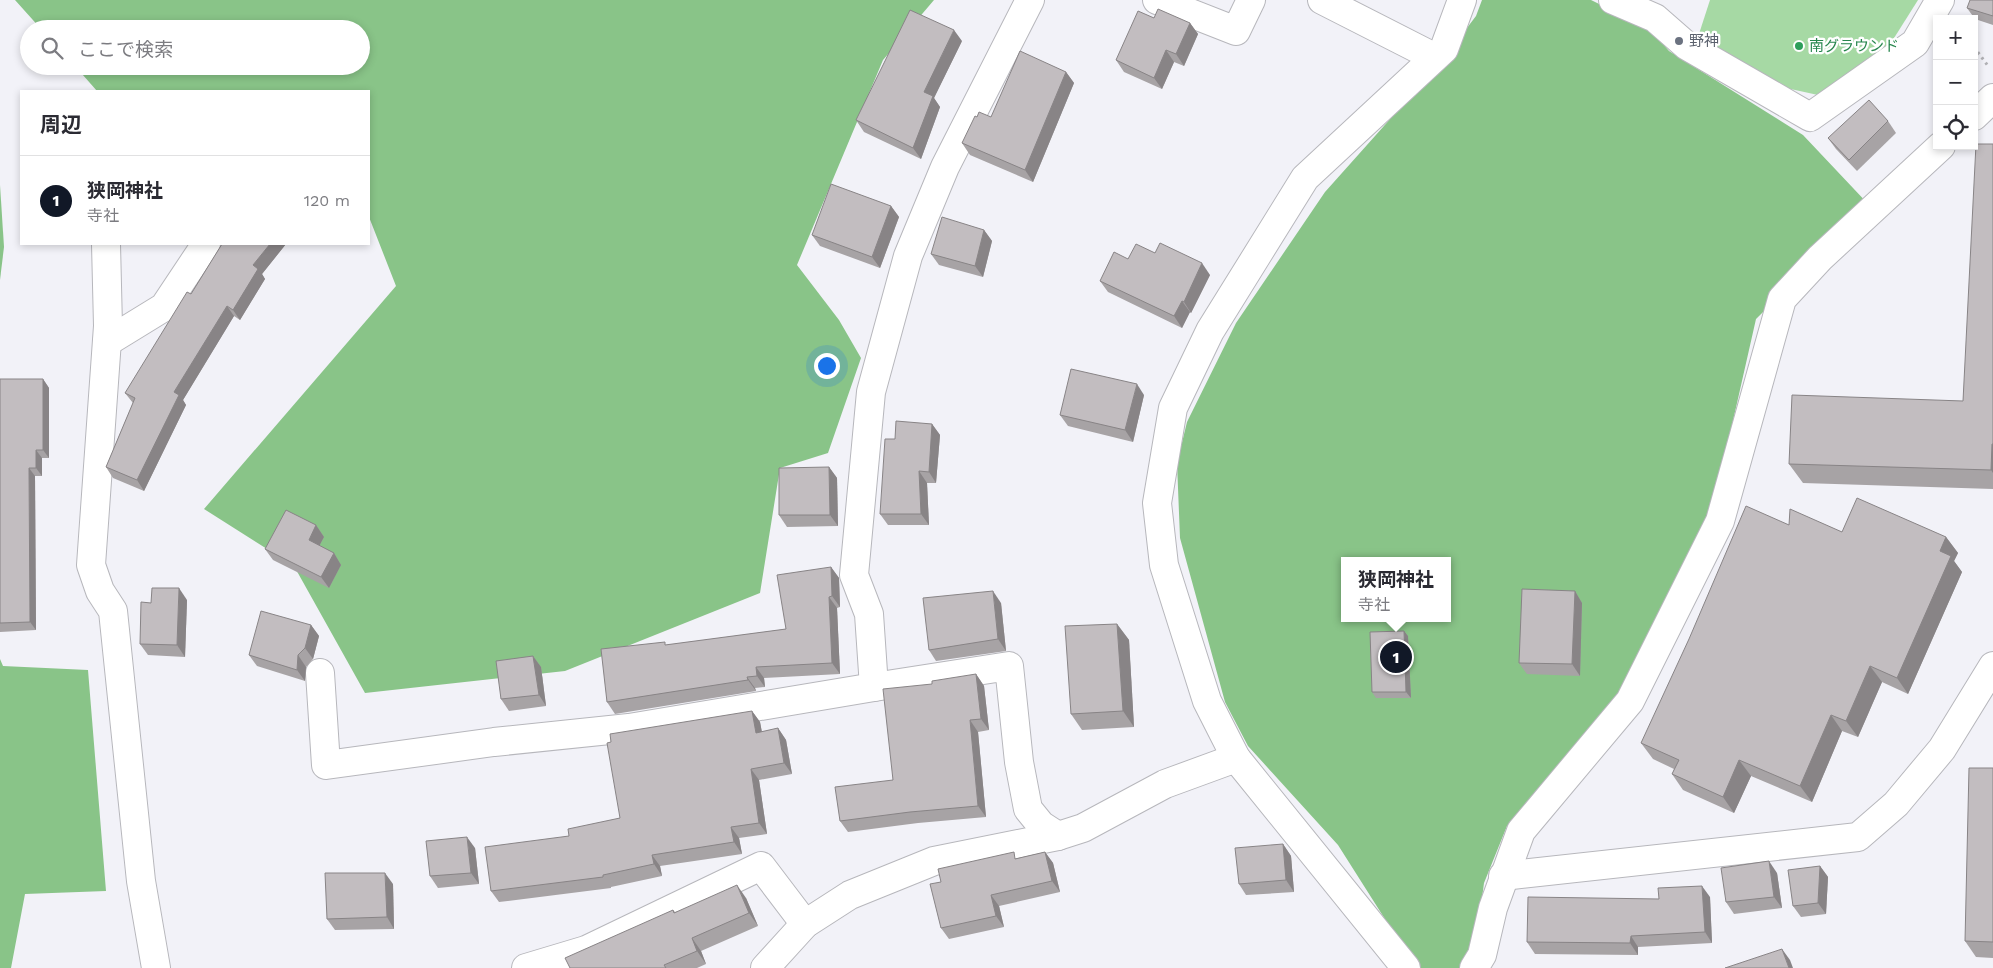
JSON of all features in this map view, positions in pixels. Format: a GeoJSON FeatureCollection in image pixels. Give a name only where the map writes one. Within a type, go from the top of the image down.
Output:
{"type":"FeatureCollection","features":[{"type":"Feature","properties":{"kind":"street"},"geometry":{"type":"LineString","coordinates":[[874,687],[869,614],[854,575],[871,392],[908,256],[945,167],[1030,0]]}},
{"type":"Feature","properties":{"kind":"street"},"geometry":{"type":"LineString","coordinates":[[1157,0],[1236,31],[1251,0]]}},
{"type":"Feature","properties":{"kind":"street"},"geometry":{"type":"LineString","coordinates":[[1322,0],[1434,57]]}},
{"type":"Feature","properties":{"kind":"street"},"geometry":{"type":"LineString","coordinates":[[1406,968],[1236,758],[1207,701],[1164,565],[1157,503],[1173,408],[1210,331],[1305,178],[1444,49],[1462,0]]}},
{"type":"Feature","properties":{"kind":"street"},"geometry":{"type":"LineString","coordinates":[[1613,0],[1655,18],[1687,46],[1810,117],[1915,43],[1940,0]]}},
{"type":"Feature","properties":{"kind":"street"},"geometry":{"type":"LineString","coordinates":[[1978,112],[1993,98]]}},
{"type":"Feature","properties":{"kind":"street"},"geometry":{"type":"LineString","coordinates":[[1474,968],[1482,955],[1493,908],[1521,831],[1630,701],[1720,521],[1782,299],[1820,258],[1937,150]]}},
{"type":"Feature","properties":{"kind":"street"},"geometry":{"type":"LineString","coordinates":[[106,245],[107,342],[91,565],[100,591],[113,612],[141,881],[156,968]]}},
{"type":"Feature","properties":{"kind":"street"},"geometry":{"type":"LineString","coordinates":[[107,342],[164,307],[205,245]]}},
{"type":"Feature","properties":{"kind":"street"},"geometry":{"type":"LineString","coordinates":[[320,673],[326,765],[494,742],[629,728],[1009,666],[1019,762],[1028,809],[1041,825],[1058,836]]}},
{"type":"Feature","properties":{"kind":"street"},"geometry":{"type":"LineString","coordinates":[[1504,876],[1858,837],[1896,804],[1942,749],[1993,666]]}},
{"type":"Feature","properties":{"kind":"street"},"geometry":{"type":"LineString","coordinates":[[764,968],[805,924],[850,895],[934,861],[1058,836],[1083,828],[1164,784],[1236,758]]}},
{"type":"Feature","properties":{"kind":"street"},"geometry":{"type":"LineString","coordinates":[[526,968],[586,950],[761,866],[805,924]]}},
{"type":"Feature","properties":{"kind":"path"},"geometry":{"type":"LineString","coordinates":[[1978,52],[1993,72]]}},
{"type":"Feature","properties":{"kind":"green space"},"geometry":{"type":"Polygon","coordinates":[[[15,0],[934,0],[883,60],[797,265],[839,320],[861,358],[828,453],[780,468],[760,593],[565,671],[365,693],[294,566],[204,509],[396,286],[370,220],[370,90],[96,90],[83,75],[370,75],[370,20],[33,20],[15,0]]]}},
{"type":"Feature","properties":{"kind":"green space"},"geometry":{"type":"Polygon","coordinates":[[[1482,0],[1591,0],[1650,29],[1669,51],[1803,135],[1870,206],[1756,319],[1711,518],[1620,693],[1507,826],[1484,883],[1476,943],[1462,968],[1416,968],[1338,845],[1248,746],[1225,702],[1180,538],[1177,463],[1187,422],[1236,323],[1325,192],[1442,61],[1476,16],[1482,0]]]}},
{"type":"Feature","properties":{"kind":"green space","name":"南グラウンド"},"geometry":{"type":"Polygon","coordinates":[[[1710,0],[1918,0],[1884,54],[1818,95],[1767,84],[1698,37],[1710,0]]]}},
{"type":"Feature","properties":{"kind":"green space"},"geometry":{"type":"Polygon","coordinates":[[[0,185],[4,247],[0,280],[0,185]]]}},
{"type":"Feature","properties":{"kind":"green space"},"geometry":{"type":"Polygon","coordinates":[[[0,659],[3,666],[88,670],[106,891],[25,894],[11,968],[0,968],[0,659]]]}},
{"type":"Feature","properties":{"kind":"building"},"geometry":{"type":"Polygon","coordinates":[[[1970,0],[1993,0],[1993,16],[1967,8],[1970,0]]]}},
{"type":"Feature","properties":{"kind":"building"},"geometry":{"type":"Polygon","coordinates":[[[1158,9],[1190,23],[1176,54],[1166,50],[1154,78],[1116,60],[1138,11],[1154,18],[1158,9]]]}},
{"type":"Feature","properties":{"kind":"building"},"geometry":{"type":"Polygon","coordinates":[[[910,10],[954,30],[924,92],[933,96],[913,148],[856,120],[910,10]]]}},
{"type":"Feature","properties":{"kind":"building"},"geometry":{"type":"Polygon","coordinates":[[[1020,51],[1066,72],[1025,170],[962,143],[975,116],[977,117],[979,112],[991,117],[1020,51]]]}},
{"type":"Feature","properties":{"kind":"building"},"geometry":{"type":"Polygon","coordinates":[[[1869,100],[1888,121],[1849,160],[1828,138],[1869,100]]]}},
{"type":"Feature","properties":{"kind":"building"},"geometry":{"type":"Polygon","coordinates":[[[1978,144],[1993,144],[1993,444],[1991,470],[1789,464],[1792,395],[1963,401],[1976,150],[1978,150],[1978,144]]]}},
{"type":"Feature","properties":{"kind":"building"},"geometry":{"type":"Polygon","coordinates":[[[831,184],[891,206],[872,257],[812,235],[831,184]]]}},
{"type":"Feature","properties":{"kind":"building"},"geometry":{"type":"Polygon","coordinates":[[[942,217],[984,230],[975,266],[931,254],[942,217]]]}},
{"type":"Feature","properties":{"kind":"building"},"geometry":{"type":"Polygon","coordinates":[[[1160,243],[1202,263],[1184,302],[1182,301],[1174,316],[1100,281],[1114,252],[1128,259],[1136,244],[1155,253],[1160,243]]]}},
{"type":"Feature","properties":{"kind":"building"},"geometry":{"type":"Polygon","coordinates":[[[221,245],[269,245],[253,265],[258,269],[233,310],[227,306],[174,392],[179,395],[137,480],[106,467],[135,398],[125,393],[187,292],[191,294],[221,245]]]}},
{"type":"Feature","properties":{"kind":"building"},"geometry":{"type":"Polygon","coordinates":[[[1071,369],[1137,384],[1125,430],[1060,415],[1071,369]]]}},
{"type":"Feature","properties":{"kind":"building"},"geometry":{"type":"Polygon","coordinates":[[[0,379],[43,379],[43,450],[36,450],[36,468],[29,468],[30,622],[0,623],[0,379]]]}},
{"type":"Feature","properties":{"kind":"building"},"geometry":{"type":"Polygon","coordinates":[[[896,421],[932,424],[929,472],[919,471],[921,514],[880,514],[885,439],[895,439],[896,421]]]}},
{"type":"Feature","properties":{"kind":"building"},"geometry":{"type":"Polygon","coordinates":[[[829,467],[830,515],[779,515],[779,468],[829,467]]]}},
{"type":"Feature","properties":{"kind":"building"},"geometry":{"type":"Polygon","coordinates":[[[1857,498],[1946,537],[1940,551],[1951,556],[1897,678],[1870,666],[1846,721],[1831,715],[1800,786],[1739,760],[1723,797],[1672,774],[1679,760],[1641,743],[1689,639],[1746,506],[1789,525],[1790,509],[1842,532],[1857,498]]]}},
{"type":"Feature","properties":{"kind":"building"},"geometry":{"type":"Polygon","coordinates":[[[286,510],[316,525],[309,540],[334,553],[321,577],[265,549],[286,510]]]}},
{"type":"Feature","properties":{"kind":"building"},"geometry":{"type":"Polygon","coordinates":[[[831,567],[832,596],[829,597],[832,663],[756,667],[757,676],[747,677],[748,680],[607,702],[601,649],[665,642],[665,645],[786,629],[777,575],[831,567]]]}},
{"type":"Feature","properties":{"kind":"building"},"geometry":{"type":"Polygon","coordinates":[[[152,588],[179,588],[177,645],[140,644],[141,602],[151,603],[152,588]]]}},
{"type":"Feature","properties":{"kind":"building"},"geometry":{"type":"Polygon","coordinates":[[[1522,589],[1575,591],[1572,664],[1519,663],[1522,589]]]}},
{"type":"Feature","properties":{"kind":"building"},"geometry":{"type":"Polygon","coordinates":[[[993,591],[998,639],[929,650],[923,598],[993,591]]]}},
{"type":"Feature","properties":{"kind":"building"},"geometry":{"type":"Polygon","coordinates":[[[261,611],[311,625],[305,648],[298,655],[297,670],[249,655],[261,611]]]}},
{"type":"Feature","properties":{"kind":"building"},"geometry":{"type":"Polygon","coordinates":[[[1117,624],[1123,711],[1071,714],[1065,626],[1117,624]]]}},
{"type":"Feature","properties":{"kind":"building"},"geometry":{"type":"Polygon","coordinates":[[[1404,631],[1406,692],[1372,692],[1370,632],[1404,631]]]}},
{"type":"Feature","properties":{"kind":"building"},"geometry":{"type":"Polygon","coordinates":[[[533,656],[539,695],[501,699],[496,661],[533,656]]]}},
{"type":"Feature","properties":{"kind":"building"},"geometry":{"type":"Polygon","coordinates":[[[976,674],[981,719],[970,720],[978,806],[840,821],[835,787],[893,780],[883,689],[932,684],[932,681],[976,674]]]}},
{"type":"Feature","properties":{"kind":"building"},"geometry":{"type":"Polygon","coordinates":[[[752,711],[756,733],[778,728],[784,763],[751,769],[759,823],[731,827],[734,842],[652,855],[654,864],[603,875],[603,877],[491,891],[485,847],[569,836],[568,829],[620,818],[607,743],[611,742],[610,734],[752,711]]]}},
{"type":"Feature","properties":{"kind":"building"},"geometry":{"type":"Polygon","coordinates":[[[1969,768],[1993,768],[1993,942],[1965,941],[1969,768]]]}},
{"type":"Feature","properties":{"kind":"building"},"geometry":{"type":"Polygon","coordinates":[[[467,837],[471,873],[430,876],[426,841],[467,837]]]}},
{"type":"Feature","properties":{"kind":"building"},"geometry":{"type":"Polygon","coordinates":[[[1283,844],[1286,880],[1239,884],[1235,848],[1283,844]]]}},
{"type":"Feature","properties":{"kind":"building"},"geometry":{"type":"Polygon","coordinates":[[[1014,852],[1015,859],[1045,852],[1052,881],[991,895],[996,916],[941,928],[930,884],[941,882],[938,869],[1014,852]]]}},
{"type":"Feature","properties":{"kind":"building"},"geometry":{"type":"Polygon","coordinates":[[[1769,861],[1774,897],[1726,902],[1721,868],[1769,861]]]}},
{"type":"Feature","properties":{"kind":"building"},"geometry":{"type":"Polygon","coordinates":[[[1820,866],[1818,903],[1793,906],[1788,870],[1820,866]]]}},
{"type":"Feature","properties":{"kind":"building"},"geometry":{"type":"Polygon","coordinates":[[[325,873],[385,873],[387,917],[327,919],[325,873]]]}},
{"type":"Feature","properties":{"kind":"building"},"geometry":{"type":"Polygon","coordinates":[[[737,885],[749,913],[692,938],[697,951],[664,965],[666,968],[570,968],[565,958],[673,910],[674,913],[737,885]]]}},
{"type":"Feature","properties":{"kind":"building"},"geometry":{"type":"Polygon","coordinates":[[[1702,886],[1705,932],[1631,936],[1630,943],[1527,942],[1528,897],[1659,899],[1658,888],[1702,886]]]}},
{"type":"Feature","properties":{"kind":"building"},"geometry":{"type":"Polygon","coordinates":[[[1782,949],[1789,968],[1725,968],[1782,949]]]}},
{"type":"Feature","properties":{"kind":"place","name":"野神"},"geometry":{"type":"Point","coordinates":[1679,41]}},
{"type":"Feature","properties":{"kind":"place","name":"南グラウンド"},"geometry":{"type":"Point","coordinates":[1799,46]}},
{"type":"Feature","properties":{"kind":"place","name":"狭岡神社"},"geometry":{"type":"Point","coordinates":[1396,657]}}]}
